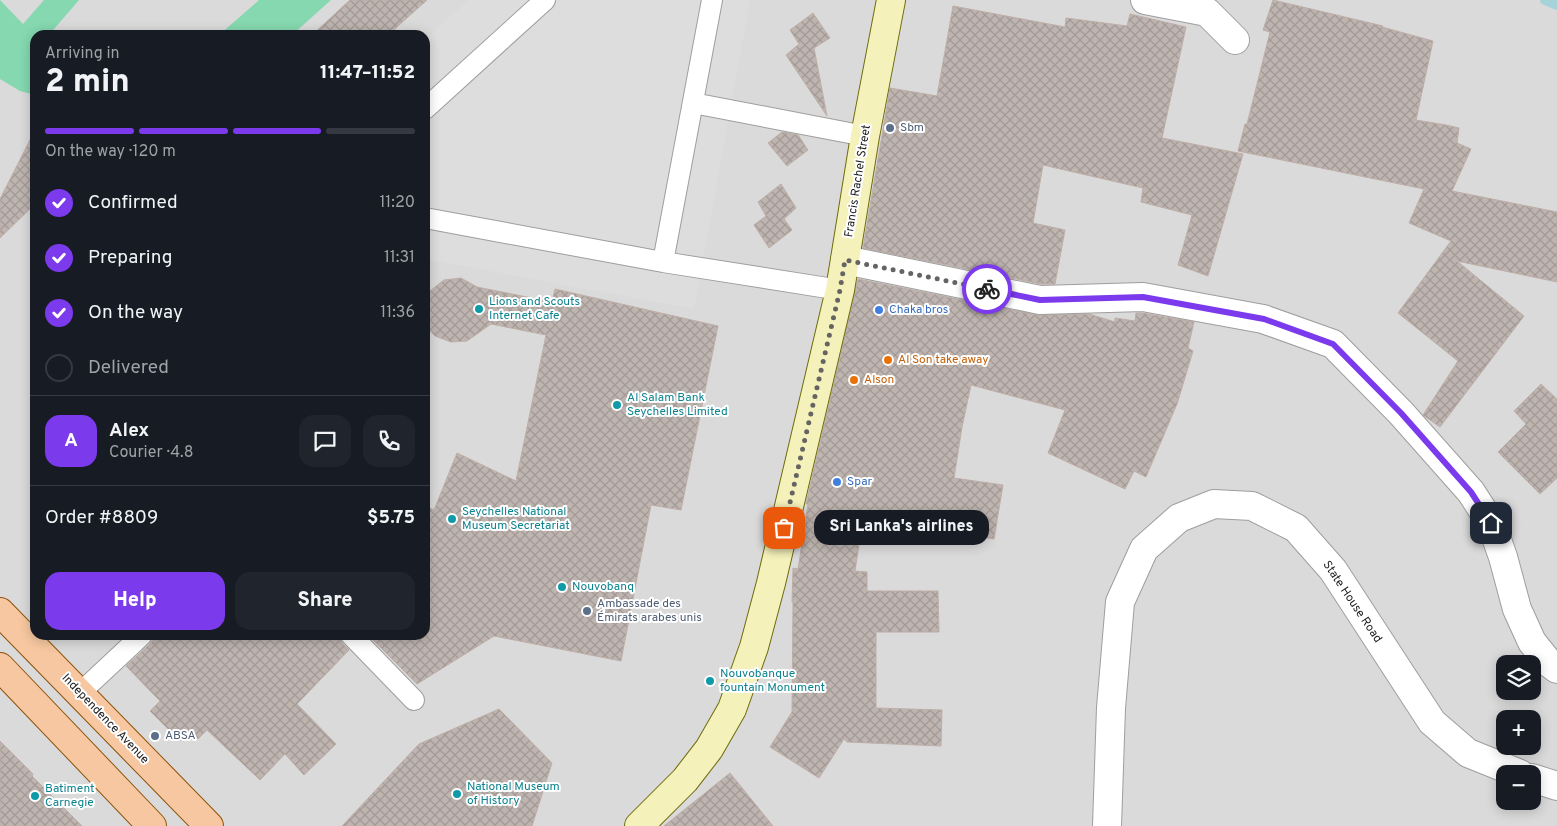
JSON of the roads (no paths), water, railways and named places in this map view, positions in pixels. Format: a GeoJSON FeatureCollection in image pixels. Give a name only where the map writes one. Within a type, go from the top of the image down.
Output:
{"type":"FeatureCollection","features":[{"type":"Feature","properties":{"kind":"main road","name":"Francis Rachel Street"},"geometry":{"type":"LineString","coordinates":[[639,826],[685,780],[709,749],[732,709],[754,647],[771,583],[840,290],[864,136],[891,0]]}},
{"type":"Feature","properties":{"kind":"main road","name":"Independence Avenue"},"geometry":{"type":"LineString","coordinates":[[0,612],[209,826]]}},
{"type":"Feature","properties":{"kind":"main road"},"geometry":{"type":"LineString","coordinates":[[0,667],[152,826]]}},
{"type":"Feature","properties":{"kind":"street"},"geometry":{"type":"LineString","coordinates":[[1145,0],[1207,12],[1235,40]]}},
{"type":"Feature","properties":{"kind":"street"},"geometry":{"type":"LineString","coordinates":[[845,260],[1040,300],[1143,297],[1264,319],[1333,344],[1401,413],[1471,492],[1491,523],[1503,557],[1517,609],[1532,642],[1549,663],[1557,669]]}},
{"type":"Feature","properties":{"kind":"street","name":"State House Road"},"geometry":{"type":"LineString","coordinates":[[1107,826],[1111,708],[1120,602],[1144,549],[1179,518],[1214,504],[1252,506],[1296,528],[1333,570],[1432,722],[1468,753],[1498,765]]}},
{"type":"Feature","properties":{"kind":"street"},"geometry":{"type":"LineString","coordinates":[[1541,781],[1557,786]]}},
{"type":"Feature","properties":{"kind":"lane"},"geometry":{"type":"LineString","coordinates":[[430,104],[545,0]]}},
{"type":"Feature","properties":{"kind":"lane"},"geometry":{"type":"LineString","coordinates":[[663,262],[712,0]]}},
{"type":"Feature","properties":{"kind":"lane"},"geometry":{"type":"LineString","coordinates":[[693,103],[864,136]]}},
{"type":"Feature","properties":{"kind":"lane"},"geometry":{"type":"LineString","coordinates":[[430,219],[663,262],[840,290]]}},
{"type":"Feature","properties":{"kind":"lane"},"geometry":{"type":"LineString","coordinates":[[80,694],[137,640]]}},
{"type":"Feature","properties":{"kind":"lane"},"geometry":{"type":"LineString","coordinates":[[356,640],[414,700]]}},
{"type":"Feature","properties":{"kind":"waterway"},"geometry":{"type":"LineString","coordinates":[[1545,0],[1557,5]]}},
{"type":"Feature","properties":{"kind":"place","name":"Sbm"},"geometry":{"type":"Point","coordinates":[890,128]}},
{"type":"Feature","properties":{"kind":"place","name":"Lions and Scouts Internet Cafe"},"geometry":{"type":"Point","coordinates":[479,309]}},
{"type":"Feature","properties":{"kind":"place","name":"Chaka bros"},"geometry":{"type":"Point","coordinates":[879,310]}},
{"type":"Feature","properties":{"kind":"place","name":"Al Son take away"},"geometry":{"type":"Point","coordinates":[888,360]}},
{"type":"Feature","properties":{"kind":"place","name":"Alson"},"geometry":{"type":"Point","coordinates":[854,380]}},
{"type":"Feature","properties":{"kind":"place","name":"Al Salam Bank Seychelles Limited"},"geometry":{"type":"Point","coordinates":[617,405]}},
{"type":"Feature","properties":{"kind":"place","name":"Spar"},"geometry":{"type":"Point","coordinates":[837,482]}},
{"type":"Feature","properties":{"kind":"place","name":"Seychelles National Museum Secretariat"},"geometry":{"type":"Point","coordinates":[452,519]}},
{"type":"Feature","properties":{"kind":"place","name":"Sri Lanka's airlines"},"geometry":{"type":"Point","coordinates":[784,528]}},
{"type":"Feature","properties":{"kind":"place","name":"Nouvobanq"},"geometry":{"type":"Point","coordinates":[562,587]}},
{"type":"Feature","properties":{"kind":"place","name":"Ambassade des Émirats arabes unis"},"geometry":{"type":"Point","coordinates":[587,611]}},
{"type":"Feature","properties":{"kind":"place","name":"Nouvobanque fountain Monument"},"geometry":{"type":"Point","coordinates":[710,681]}},
{"type":"Feature","properties":{"kind":"place","name":"ABSA"},"geometry":{"type":"Point","coordinates":[155,736]}},
{"type":"Feature","properties":{"kind":"place","name":"National Museum of History"},"geometry":{"type":"Point","coordinates":[457,794]}},
{"type":"Feature","properties":{"kind":"place","name":"Batiment Carnegie"},"geometry":{"type":"Point","coordinates":[35,796]}}]}
